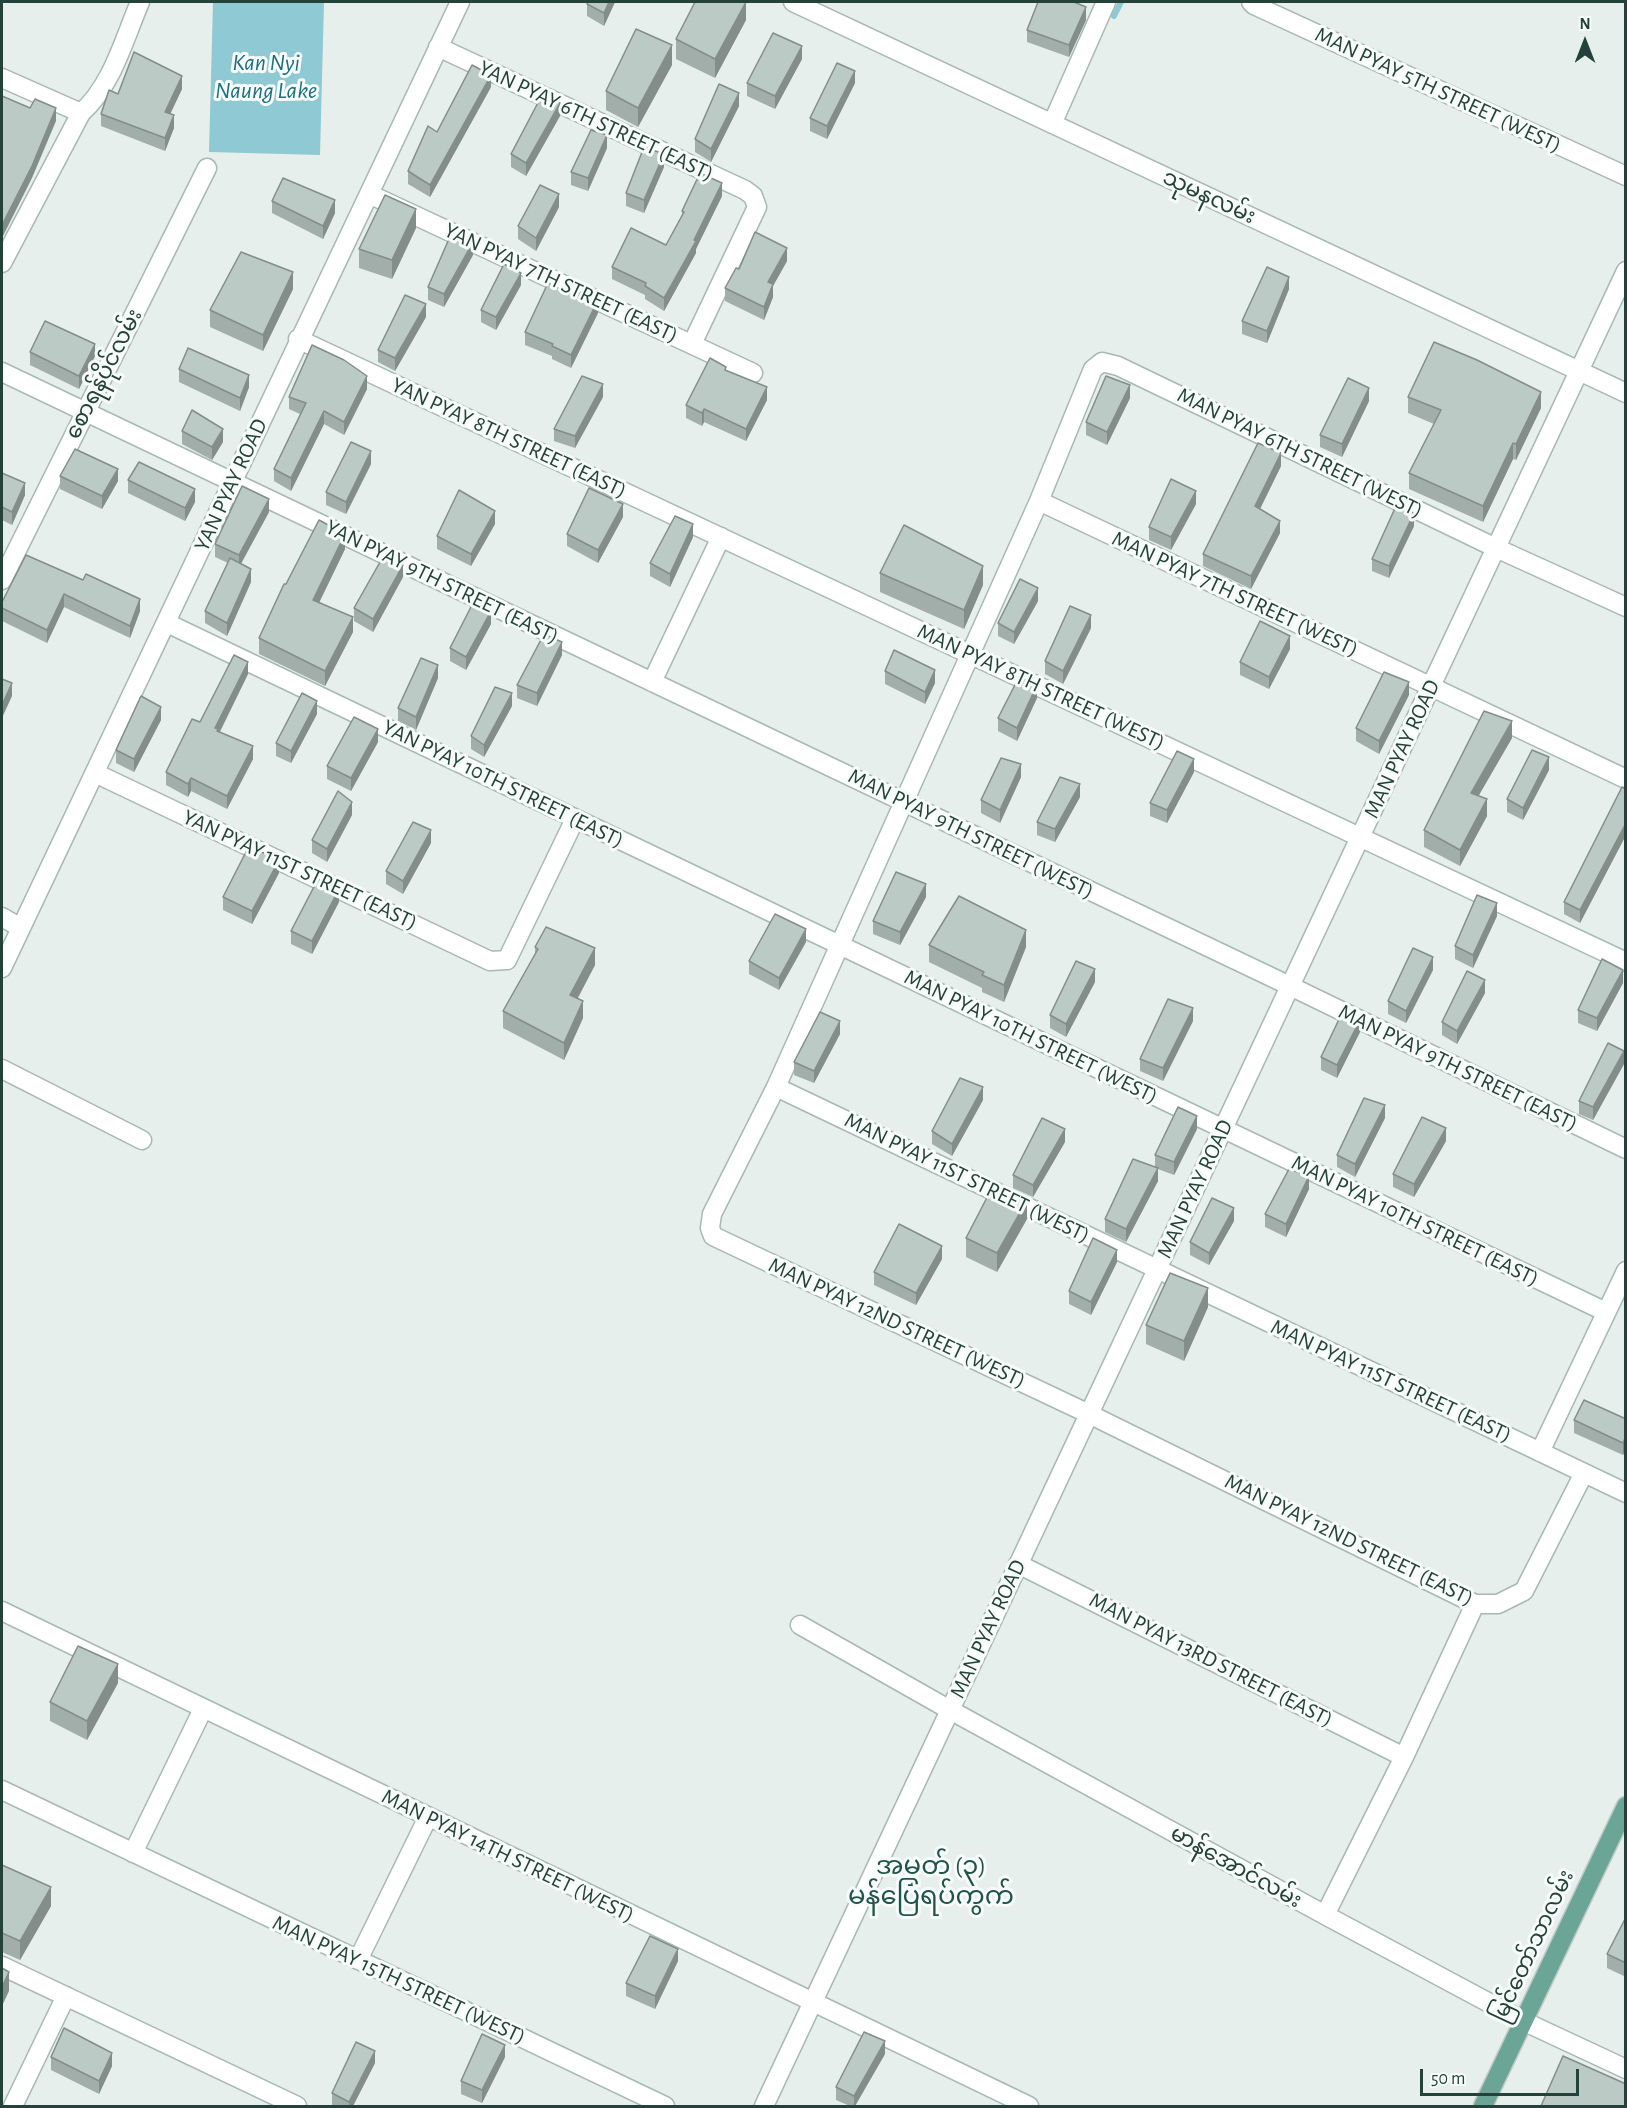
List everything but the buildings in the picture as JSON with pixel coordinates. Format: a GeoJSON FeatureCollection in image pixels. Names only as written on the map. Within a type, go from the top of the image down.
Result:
{"type":"FeatureCollection","features":[{"type":"Feature","properties":{"kind":"main road","name":"မြင်တော်သာလမ်း"},"geometry":{"type":"LineString","coordinates":[[1483,2106],[1626,1806]]}},
{"type":"Feature","properties":{"kind":"street"},"geometry":{"type":"LineString","coordinates":[[2,263],[81,113],[103,89],[140,2]]}},
{"type":"Feature","properties":{"kind":"street","name":"YAN PYAY ROAD"},"geometry":{"type":"LineString","coordinates":[[2,968],[167,623],[298,339],[460,2]]}},
{"type":"Feature","properties":{"kind":"street","name":"သုမနလမ်း"},"geometry":{"type":"LineString","coordinates":[[793,2],[1626,393]]}},
{"type":"Feature","properties":{"kind":"street"},"geometry":{"type":"LineString","coordinates":[[1052,123],[1106,2]]}},
{"type":"Feature","properties":{"kind":"street","name":"MAN PYAY 5TH STREET (WEST)"},"geometry":{"type":"LineString","coordinates":[[1251,2],[1626,176]]}},
{"type":"Feature","properties":{"kind":"street","name":"YAN PYAY 6TH STREET (EAST)"},"geometry":{"type":"LineString","coordinates":[[438,47],[753,195],[757,207],[692,344]]}},
{"type":"Feature","properties":{"kind":"street"},"geometry":{"type":"LineString","coordinates":[[2,78],[81,113]]}},
{"type":"Feature","properties":{"kind":"street","name":"စောရန်ပိုင်လမ်း"},"geometry":{"type":"LineString","coordinates":[[2,580],[207,168]]}},
{"type":"Feature","properties":{"kind":"street","name":"YAN PYAY 7TH STREET (EAST)"},"geometry":{"type":"LineString","coordinates":[[369,194],[753,373]]}},
{"type":"Feature","properties":{"kind":"street","name":"MAN PYAY ROAD"},"geometry":{"type":"LineString","coordinates":[[764,2106],[1626,272]]}},
{"type":"Feature","properties":{"kind":"street","name":"YAN PYAY 8TH STREET (EAST)"},"geometry":{"type":"LineString","coordinates":[[298,339],[721,537]]}},
{"type":"Feature","properties":{"kind":"street","name":"MAN PYAY 6TH STREET (WEST)"},"geometry":{"type":"LineString","coordinates":[[1039,501],[1093,369],[1102,362],[1118,366],[1496,548],[1626,607]]}},
{"type":"Feature","properties":{"kind":"street","name":"YAN PYAY 9TH STREET (EAST)"},"geometry":{"type":"LineString","coordinates":[[2,372],[652,682]]}},
{"type":"Feature","properties":{"kind":"street"},"geometry":{"type":"LineString","coordinates":[[776,1087],[1039,501]]}},
{"type":"Feature","properties":{"kind":"street","name":"MAN PYAY 7TH STREET (WEST)"},"geometry":{"type":"LineString","coordinates":[[1039,501],[1626,779]]}},
{"type":"Feature","properties":{"kind":"street"},"geometry":{"type":"LineString","coordinates":[[652,682],[721,537]]}},
{"type":"Feature","properties":{"kind":"street","name":"MAN PYAY 8TH STREET (WEST)"},"geometry":{"type":"LineString","coordinates":[[721,537],[1626,962]]}},
{"type":"Feature","properties":{"kind":"street","name":"YAN PYAY 10TH STREET (EAST)"},"geometry":{"type":"LineString","coordinates":[[167,623],[839,945]]}},
{"type":"Feature","properties":{"kind":"street","name":"MAN PYAY 9TH STREET (WEST)"},"geometry":{"type":"LineString","coordinates":[[652,682],[1290,987]]}},
{"type":"Feature","properties":{"kind":"street","name":"YAN PYAY 11ST STREET (EAST)"},"geometry":{"type":"LineString","coordinates":[[95,773],[490,961],[507,960],[575,819]]}},
{"type":"Feature","properties":{"kind":"street"},"geometry":{"type":"LineString","coordinates":[[2,917],[21,928]]}},
{"type":"Feature","properties":{"kind":"street","name":"MAN PYAY 10TH STREET (WEST)"},"geometry":{"type":"LineString","coordinates":[[839,945],[1223,1129]]}},
{"type":"Feature","properties":{"kind":"street","name":"MAN PYAY 9TH STREET (EAST)"},"geometry":{"type":"LineString","coordinates":[[1290,987],[1626,1149]]}},
{"type":"Feature","properties":{"kind":"street"},"geometry":{"type":"LineString","coordinates":[[2,1070],[142,1140]]}},
{"type":"Feature","properties":{"kind":"street","name":"MAN PYAY 12ND STREET (WEST)"},"geometry":{"type":"LineString","coordinates":[[776,1087],[712,1214],[710,1228],[713,1236],[1089,1414]]}},
{"type":"Feature","properties":{"kind":"street","name":"MAN PYAY 11ST STREET (WEST)"},"geometry":{"type":"LineString","coordinates":[[776,1087],[1157,1270]]}},
{"type":"Feature","properties":{"kind":"street","name":"MAN PYAY 10TH STREET (EAST)"},"geometry":{"type":"LineString","coordinates":[[1223,1129],[1606,1312]]}},
{"type":"Feature","properties":{"kind":"street","name":"MAN PYAY 11ST STREET (EAST)"},"geometry":{"type":"LineString","coordinates":[[1157,1270],[1626,1493]]}},
{"type":"Feature","properties":{"kind":"street"},"geometry":{"type":"LineString","coordinates":[[1540,1452],[1626,1271]]}},
{"type":"Feature","properties":{"kind":"street","name":"MAN PYAY 12ND STREET (EAST)"},"geometry":{"type":"LineString","coordinates":[[1089,1414],[1475,1604],[1498,1604],[1524,1591],[1584,1473]]}},
{"type":"Feature","properties":{"kind":"street","name":"MAN PYAY 13RD STREET (EAST)"},"geometry":{"type":"LineString","coordinates":[[1018,1564],[1404,1757]]}},
{"type":"Feature","properties":{"kind":"street"},"geometry":{"type":"LineString","coordinates":[[1325,1915],[1404,1757],[1475,1604]]}},
{"type":"Feature","properties":{"kind":"street","name":"MAN PYAY 14TH STREET (WEST)"},"geometry":{"type":"LineString","coordinates":[[2,1611],[1029,2106]]}},
{"type":"Feature","properties":{"kind":"street","name":"မာန်အောင်လမ်း"},"geometry":{"type":"LineString","coordinates":[[800,1625],[950,1710],[1325,1915],[1523,2021],[1626,2069]]}},
{"type":"Feature","properties":{"kind":"street"},"geometry":{"type":"LineString","coordinates":[[133,1853],[203,1709]]}},
{"type":"Feature","properties":{"kind":"street","name":"MAN PYAY 15TH STREET (WEST)"},"geometry":{"type":"LineString","coordinates":[[2,1790],[665,2106]]}},
{"type":"Feature","properties":{"kind":"street"},"geometry":{"type":"LineString","coordinates":[[358,1960],[428,1817]]}},
{"type":"Feature","properties":{"kind":"street"},"geometry":{"type":"LineString","coordinates":[[2,1966],[295,2106]]}},
{"type":"Feature","properties":{"kind":"street"},"geometry":{"type":"LineString","coordinates":[[13,2106],[66,1996]]}},
{"type":"Feature","properties":{"kind":"water","name":"Kan Nyi Naung Lake"},"geometry":{"type":"Polygon","coordinates":[[[213,2],[324,2],[320,155],[209,152],[213,2]]]}},
{"type":"Feature","properties":{"kind":"waterway"},"geometry":{"type":"LineString","coordinates":[[1114,16],[1121,2]]}},
{"type":"Feature","properties":{"kind":"district","name":"အမှတ် (၃) မန်ပြေရပ်ကွက်"},"geometry":{"type":"Point","coordinates":[931,1881]}}]}
